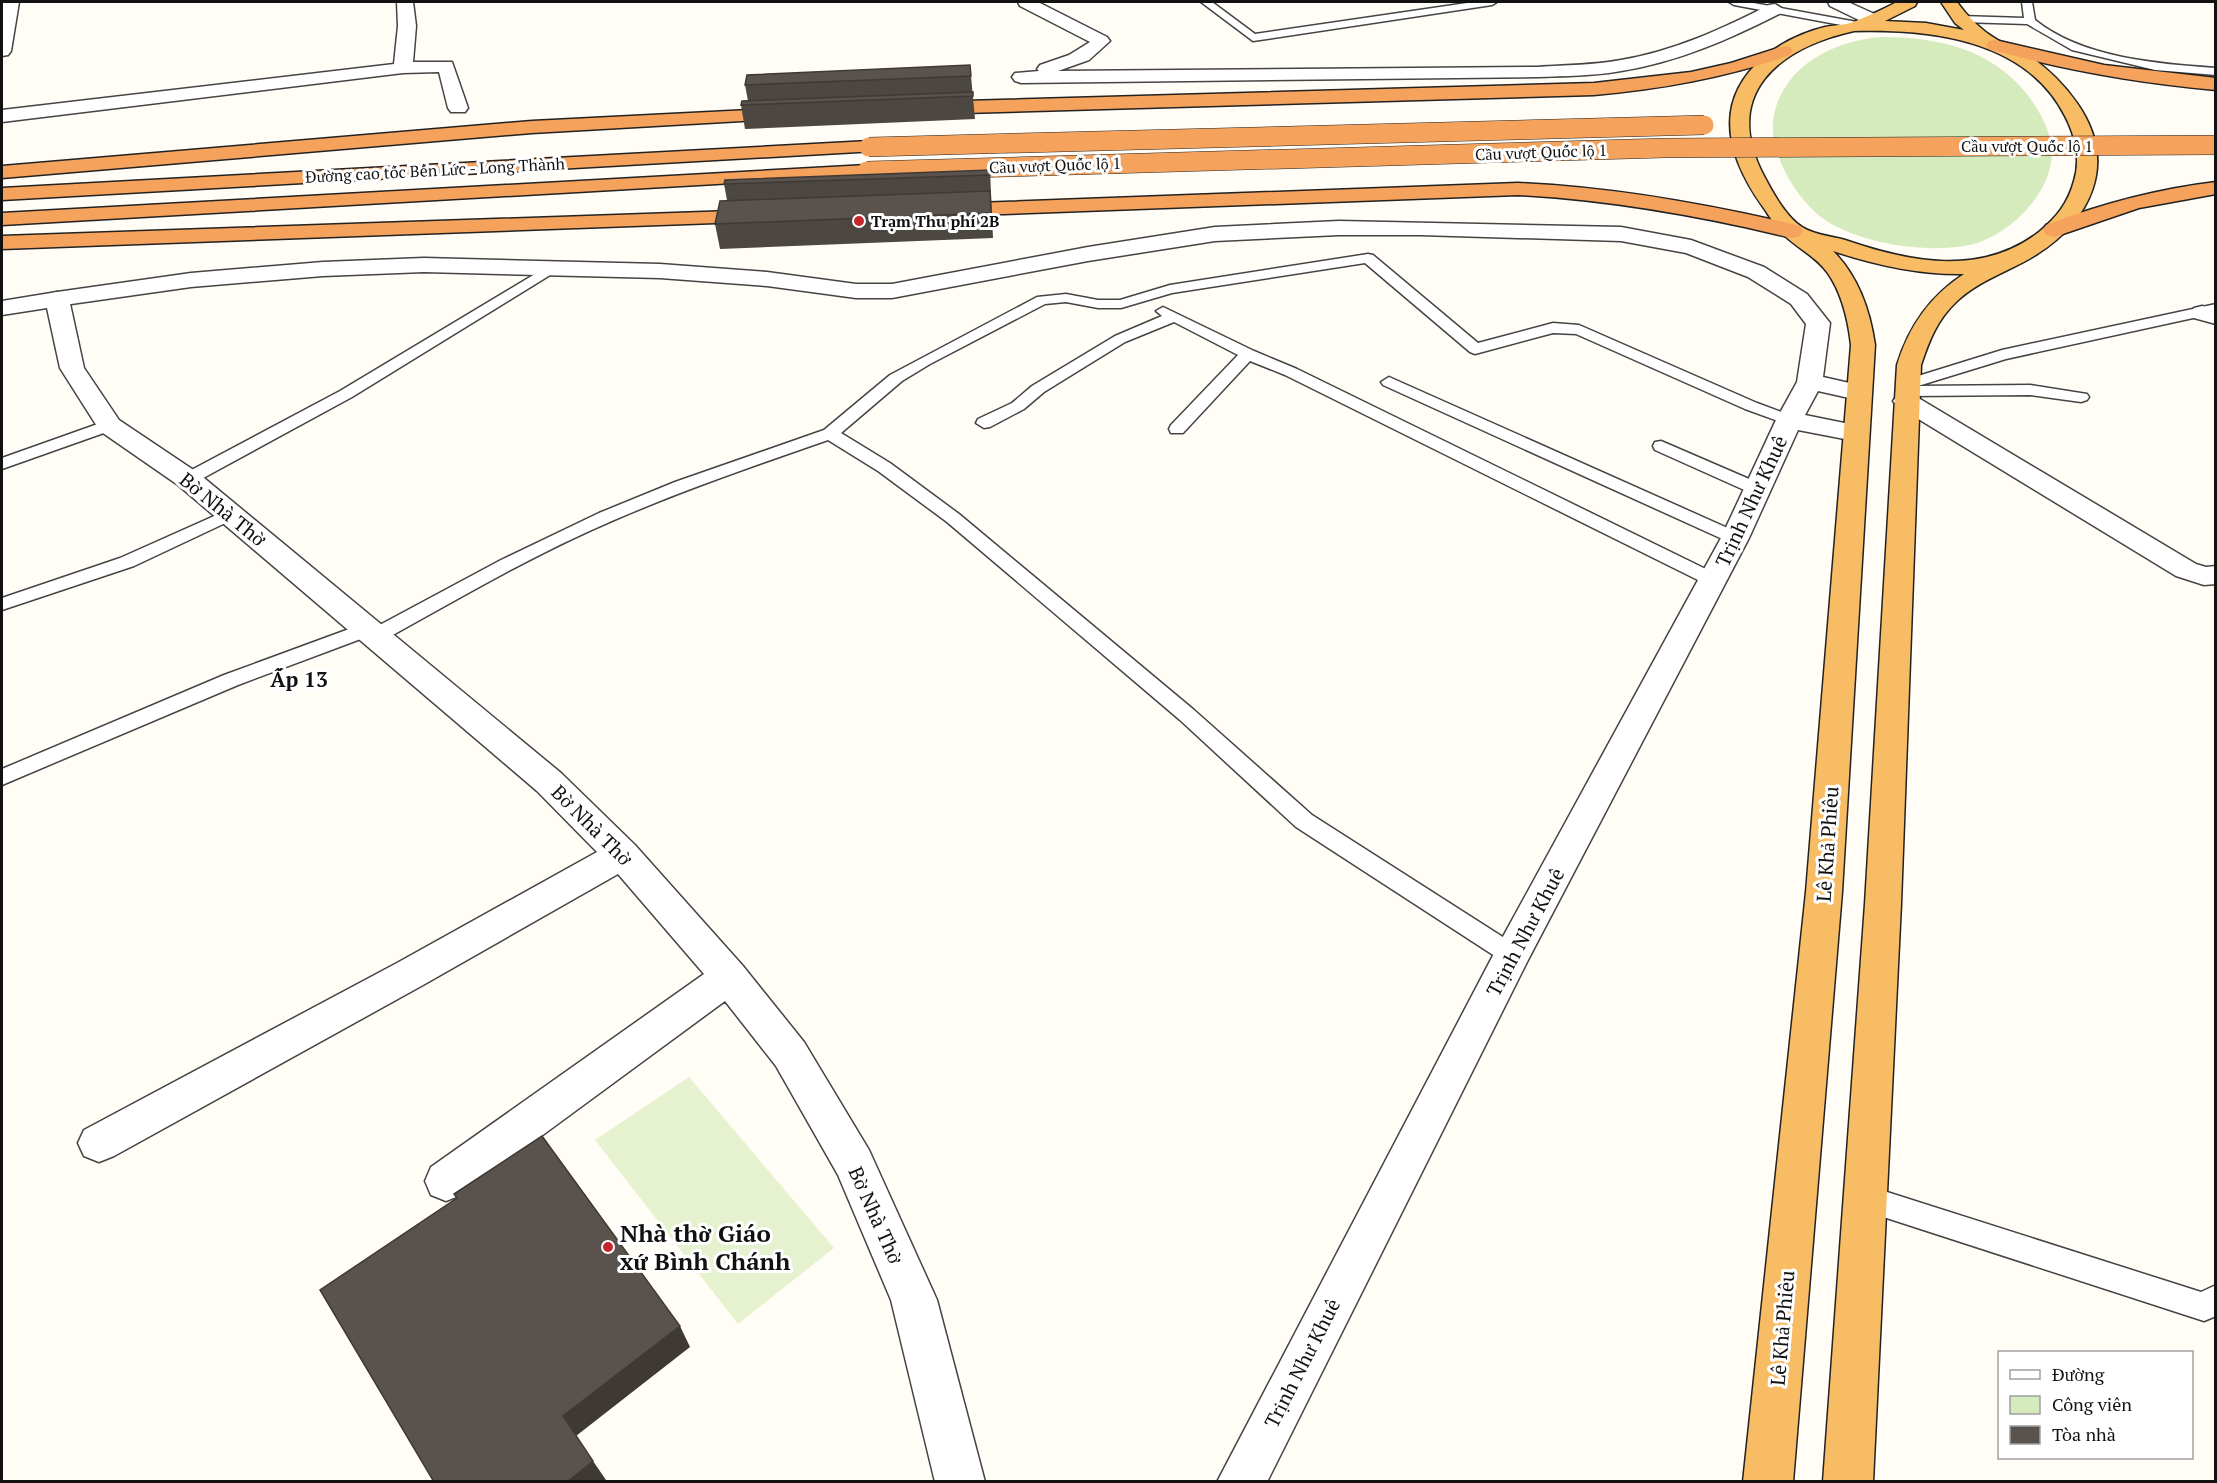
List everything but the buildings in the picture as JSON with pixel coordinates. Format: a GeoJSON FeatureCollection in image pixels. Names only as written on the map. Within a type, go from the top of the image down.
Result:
{"type":"FeatureCollection","features":[{"type":"Feature","properties":{"kind":"highway"},"geometry":{"type":"LineString","coordinates":[[1856,24],[1909,2]]}},
{"type":"Feature","properties":{"kind":"highway"},"geometry":{"type":"LineString","coordinates":[[1848,1482],[1883,904],[1907,392],[1913,348],[1930,315],[1958,288],[2016,256],[2054,230],[2068,216],[2085,187],[2089,172],[2087,140],[2070,107],[2057,91],[2022,60],[1995,45],[1961,19],[1949,2]]}},
{"type":"Feature","properties":{"kind":"highway"},"geometry":{"type":"LineString","coordinates":[[1856,24],[1946,32],[2048,59],[2106,71],[2216,84]]}},
{"type":"Feature","properties":{"kind":"highway","name":"Lê Khả Phiêu"},"geometry":{"type":"LineString","coordinates":[[1768,1482],[1824,892],[1863,345],[1856,308],[1836,270],[1820,250],[1792,231],[1754,179],[1745,162],[1737,131],[1738,116],[1747,88],[1757,75],[1784,51],[1802,41],[1856,24]]}},
{"type":"Feature","properties":{"kind":"highway"},"geometry":{"type":"LineString","coordinates":[[914,109],[1594,89],[1691,78],[1742,66],[1784,51]]}},
{"type":"Feature","properties":{"kind":"highway"},"geometry":{"type":"LineString","coordinates":[[2,172],[521,128],[805,113]]}},
{"type":"Feature","properties":{"kind":"highway","name":"Cầu vượt Quốc lộ 1"},"geometry":{"type":"LineString","coordinates":[[2061,123],[2097,123]]}},
{"type":"Feature","properties":{"kind":"highway","name":"Cầu vượt Quốc lộ 1"},"geometry":{"type":"LineString","coordinates":[[869,147],[1753,125]]}},
{"type":"Feature","properties":{"kind":"highway","name":"Cầu vượt Quốc lộ 1"},"geometry":{"type":"LineString","coordinates":[[867,171],[1665,148],[2216,145]]}},
{"type":"Feature","properties":{"kind":"highway","name":"Đường cao tốc Bến Lức - Long Thành"},"geometry":{"type":"LineString","coordinates":[[2,194],[869,147]]}},
{"type":"Feature","properties":{"kind":"highway","name":"Đường cao tốc Bến Lức - Long Thành"},"geometry":{"type":"LineString","coordinates":[[2,219],[867,171]]}},
{"type":"Feature","properties":{"kind":"highway"},"geometry":{"type":"LineString","coordinates":[[2054,230],[2106,210],[2135,202],[2216,188]]}},
{"type":"Feature","properties":{"kind":"highway"},"geometry":{"type":"LineString","coordinates":[[924,211],[1518,189],[1585,192],[1651,200],[1792,231],[1874,257],[1920,265],[1981,265],[2016,256]]}},
{"type":"Feature","properties":{"kind":"highway"},"geometry":{"type":"LineString","coordinates":[[2,243],[781,216]]}},
{"type":"Feature","properties":{"kind":"street"},"geometry":{"type":"LineString","coordinates":[[2,51],[11,2]]}},
{"type":"Feature","properties":{"kind":"street"},"geometry":{"type":"LineString","coordinates":[[403,68],[407,26],[405,2]]}},
{"type":"Feature","properties":{"kind":"street"},"geometry":{"type":"LineString","coordinates":[[1026,2],[1101,41],[1096,48],[1079,59],[1021,77],[1538,72],[1620,66],[1662,57],[1720,38],[1775,9]]}},
{"type":"Feature","properties":{"kind":"street"},"geometry":{"type":"LineString","coordinates":[[1836,2],[1856,24]]}},
{"type":"Feature","properties":{"kind":"street"},"geometry":{"type":"LineString","coordinates":[[2,116],[403,68],[446,66],[458,108]]}},
{"type":"Feature","properties":{"kind":"street","name":"Trịnh Như Khuê"},"geometry":{"type":"LineString","coordinates":[[2,308],[191,280],[322,269],[424,265],[696,274],[767,279],[856,291],[892,291],[1088,254],[1215,234],[1385,228],[1621,234],[1691,248],[1756,272],[1799,299],[1818,323],[1810,382],[1789,420],[1735,538],[1512,955],[1241,1482]]}},
{"type":"Feature","properties":{"kind":"street","name":"Bờ Nhà Thờ"},"geometry":{"type":"LineString","coordinates":[[57,299],[72,368],[109,425],[188,479],[549,782],[622,855],[729,976],[790,1054],[854,1164],[914,1300],[960,1482]]}},
{"type":"Feature","properties":{"kind":"street"},"geometry":{"type":"LineString","coordinates":[[1810,382],[1858,392]]}},
{"type":"Feature","properties":{"kind":"street"},"geometry":{"type":"LineString","coordinates":[[1907,392],[2186,570],[2204,576],[2216,575]]}},
{"type":"Feature","properties":{"kind":"street"},"geometry":{"type":"LineString","coordinates":[[1789,420],[1855,433]]}},
{"type":"Feature","properties":{"kind":"street"},"geometry":{"type":"LineString","coordinates":[[99,1143],[410,974],[622,855]]}},
{"type":"Feature","properties":{"kind":"street"},"geometry":{"type":"LineString","coordinates":[[446,1181],[729,976]]}},
{"type":"Feature","properties":{"kind":"lane"},"geometry":{"type":"LineString","coordinates":[[1206,2],[1253,39],[1492,2]]}},
{"type":"Feature","properties":{"kind":"lane"},"geometry":{"type":"LineString","coordinates":[[1734,2],[1856,24]]}},
{"type":"Feature","properties":{"kind":"lane"},"geometry":{"type":"LineString","coordinates":[[2027,2],[2030,21]]}},
{"type":"Feature","properties":{"kind":"lane"},"geometry":{"type":"LineString","coordinates":[[1961,19],[2030,21],[2043,32],[2059,40],[2100,55],[2169,70],[2216,72]]}},
{"type":"Feature","properties":{"kind":"lane"},"geometry":{"type":"LineString","coordinates":[[2,777],[231,680],[371,632],[605,517],[681,486],[830,434],[862,406],[914,367],[955,343],[1041,300],[1066,298],[1111,305],[1170,289],[1368,258],[1475,349],[1553,328],[1580,330],[1751,406],[1789,420]]}},
{"type":"Feature","properties":{"kind":"lane"},"geometry":{"type":"LineString","coordinates":[[188,479],[346,394],[550,268]]}},
{"type":"Feature","properties":{"kind":"lane"},"geometry":{"type":"LineString","coordinates":[[1138,299],[1713,580]]}},
{"type":"Feature","properties":{"kind":"lane"},"geometry":{"type":"LineString","coordinates":[[1907,392],[2002,356],[2211,313]]}},
{"type":"Feature","properties":{"kind":"lane"},"geometry":{"type":"LineString","coordinates":[[984,423],[1018,406],[1038,389],[1120,339],[1174,317]]}},
{"type":"Feature","properties":{"kind":"lane"},"geometry":{"type":"LineString","coordinates":[[1177,429],[1248,354]]}},
{"type":"Feature","properties":{"kind":"lane"},"geometry":{"type":"LineString","coordinates":[[1389,382],[1735,538]]}},
{"type":"Feature","properties":{"kind":"lane"},"geometry":{"type":"LineString","coordinates":[[1907,392],[2009,389],[2054,392],[2081,397]]}},
{"type":"Feature","properties":{"kind":"lane"},"geometry":{"type":"LineString","coordinates":[[2,464],[109,425]]}},
{"type":"Feature","properties":{"kind":"lane"},"geometry":{"type":"LineString","coordinates":[[830,434],[884,467],[953,518],[1187,715],[1304,821],[1512,955]]}},
{"type":"Feature","properties":{"kind":"lane"},"geometry":{"type":"LineString","coordinates":[[1661,446],[1757,489]]}},
{"type":"Feature","properties":{"kind":"lane"},"geometry":{"type":"LineString","coordinates":[[2,604],[127,562],[230,514]]}},
{"type":"Feature","properties":{"kind":"lane"},"geometry":{"type":"LineString","coordinates":[[1865,1198],[2204,1307],[2216,1299]]}},
{"type":"Feature","properties":{"kind":"green space"},"geometry":{"type":"Polygon","coordinates":[[[1884,37],[1952,45],[1992,63],[2010,76],[2025,92],[2043,119],[2052,154],[2046,180],[2033,203],[2024,213],[1992,237],[1962,246],[1941,248],[1918,248],[1871,240],[1830,223],[1815,212],[1798,193],[1789,178],[1781,163],[1773,137],[1775,111],[1786,86],[1805,65],[1829,50],[1856,41],[1884,37]]]}},
{"type":"Feature","properties":{"kind":"green space"},"geometry":{"type":"Polygon","coordinates":[[[689,1077],[834,1248],[738,1324],[595,1140],[689,1077]]]}},
{"type":"Feature","properties":{"kind":"place","name":"Trạm Thu phí 2B"},"geometry":{"type":"Point","coordinates":[859,221]}},
{"type":"Feature","properties":{"kind":"place","name":"Nhà thờ Giáo xứ Bình Chánh"},"geometry":{"type":"Point","coordinates":[608,1247]}},
{"type":"Feature","properties":{"kind":"district","name":"Ấp 13"},"geometry":{"type":"Point","coordinates":[299,679]}}]}
